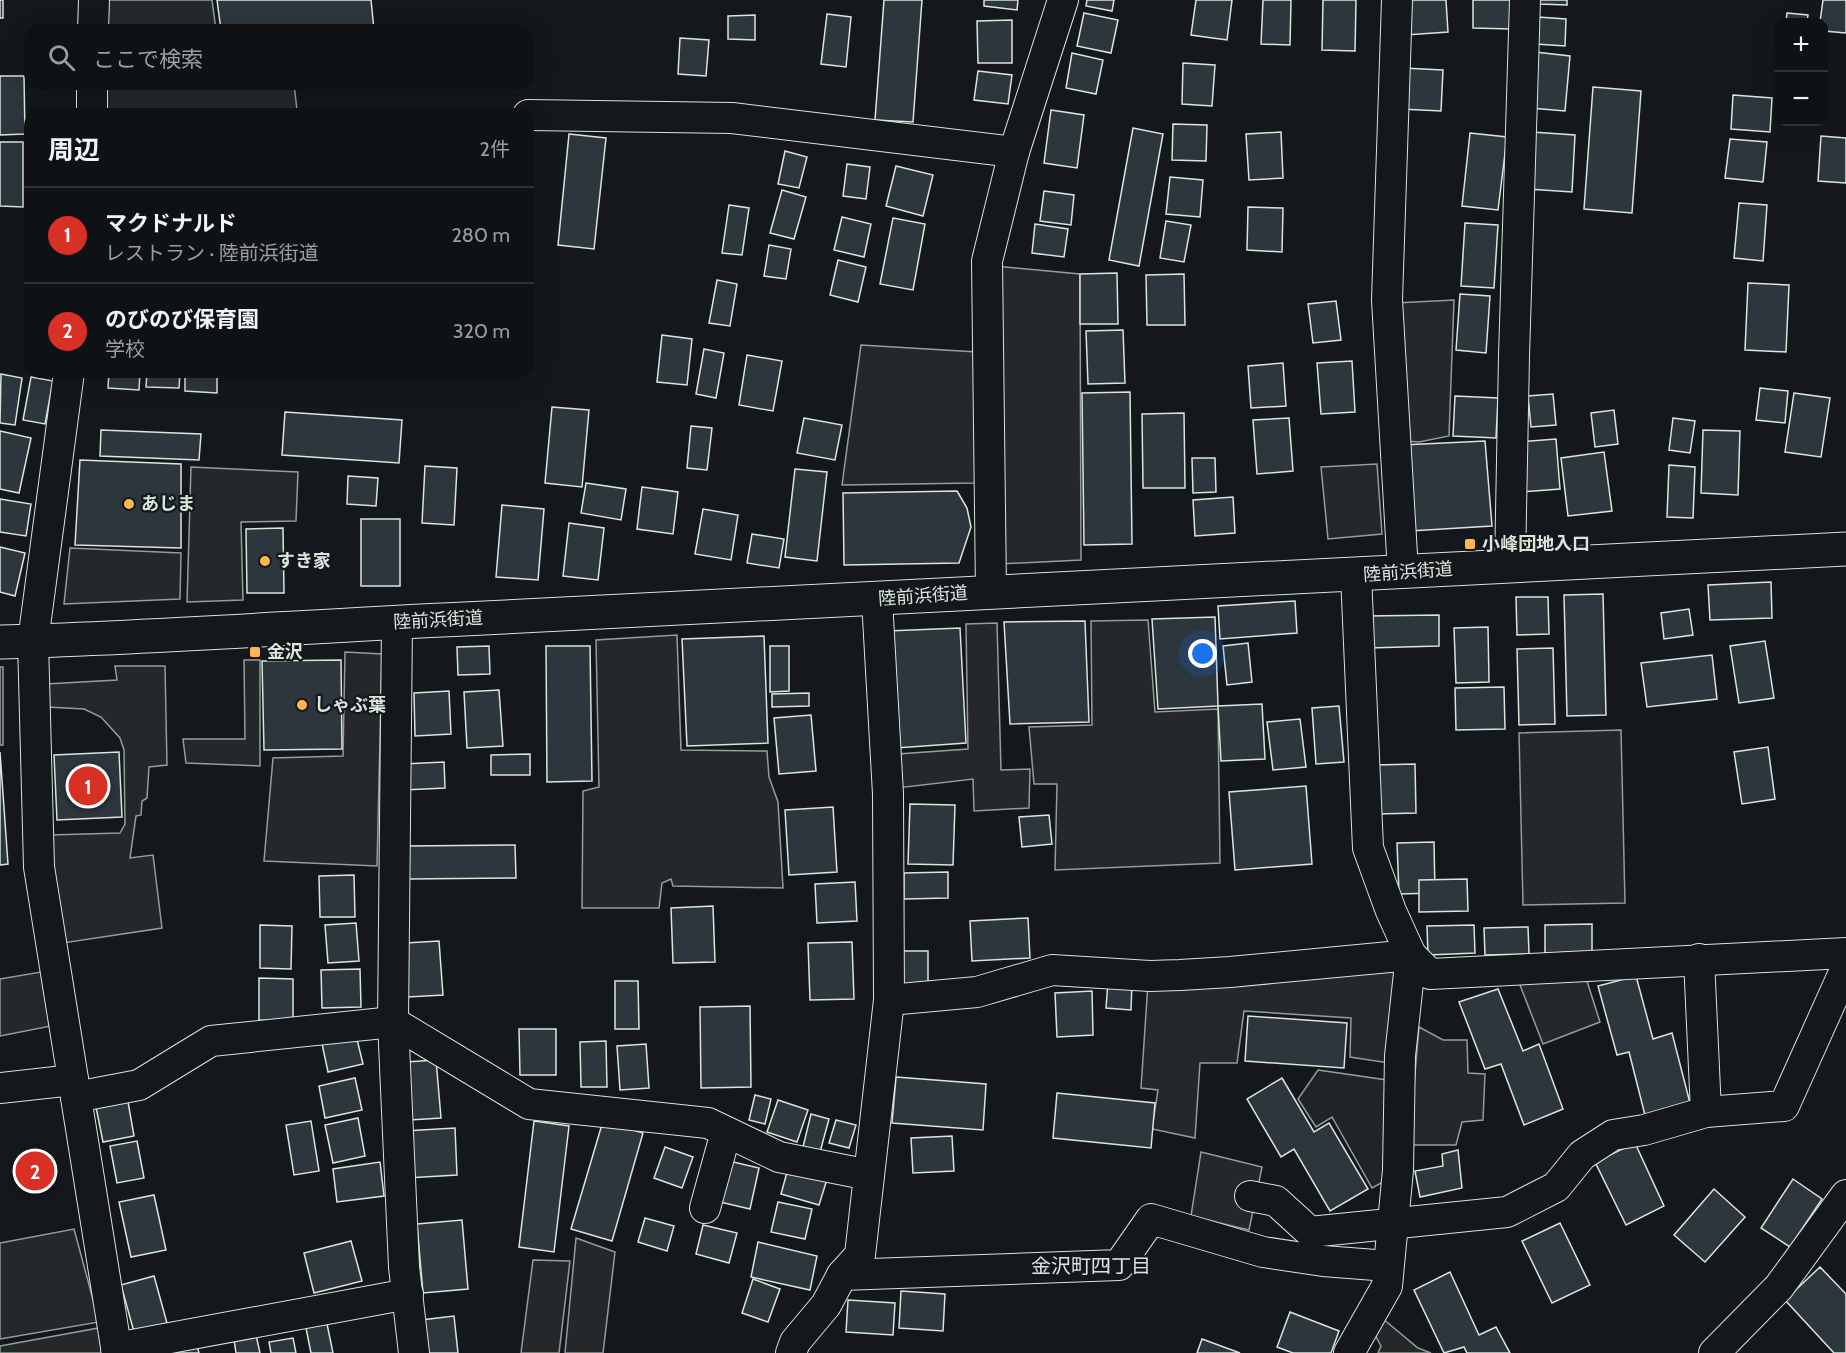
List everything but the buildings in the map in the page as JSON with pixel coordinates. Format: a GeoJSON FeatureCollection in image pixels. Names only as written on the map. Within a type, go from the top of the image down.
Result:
{"type":"FeatureCollection","features":[{"type":"Feature","properties":{"kind":"highway","name":"陸前浜街道"},"geometry":{"type":"LineString","coordinates":[[0,642],[877,600],[991,592],[1846,549]]}},
{"type":"Feature","properties":{"kind":"street"},"geometry":{"type":"LineString","coordinates":[[991,592],[987,261],[1014,152],[1063,0]]}},
{"type":"Feature","properties":{"kind":"street"},"geometry":{"type":"LineString","coordinates":[[1397,0],[1387,300],[1402,572]]}},
{"type":"Feature","properties":{"kind":"street"},"geometry":{"type":"LineString","coordinates":[[1510,565],[1525,0]]}},
{"type":"Feature","properties":{"kind":"street"},"geometry":{"type":"LineString","coordinates":[[92,90],[92,108]]}},
{"type":"Feature","properties":{"kind":"street"},"geometry":{"type":"LineString","coordinates":[[534,115],[732,118],[1014,152]]}},
{"type":"Feature","properties":{"kind":"street"},"geometry":{"type":"LineString","coordinates":[[68,378],[33,641],[39,867],[117,1351],[408,1294]]}},
{"type":"Feature","properties":{"kind":"street"},"geometry":{"type":"LineString","coordinates":[[1356,575],[1368,848],[1391,911],[1411,955],[1430,974],[1846,953]]}},
{"type":"Feature","properties":{"kind":"street"},"geometry":{"type":"LineString","coordinates":[[791,1353],[795,1342],[826,1305],[842,1275],[860,1255],[888,1000],[888,794],[877,600]]}},
{"type":"Feature","properties":{"kind":"street"},"geometry":{"type":"LineString","coordinates":[[397,622],[393,1022],[404,1267],[414,1353]]}},
{"type":"Feature","properties":{"kind":"street"},"geometry":{"type":"LineString","coordinates":[[888,1000],[977,992],[1052,970],[1150,976],[1230,972],[1411,955]]}},
{"type":"Feature","properties":{"kind":"street"},"geometry":{"type":"LineString","coordinates":[[1349,1353],[1387,1286],[1398,1170],[1400,1056],[1411,955]]}},
{"type":"Feature","properties":{"kind":"street"},"geometry":{"type":"LineString","coordinates":[[1699,959],[1706,1112]]}},
{"type":"Feature","properties":{"kind":"street"},"geometry":{"type":"LineString","coordinates":[[1250,1196],[1276,1202],[1310,1232],[1507,1212],[1556,1187],[1582,1155],[1613,1135],[1644,1130],[1706,1112],[1784,1106],[1846,968]]}},
{"type":"Feature","properties":{"kind":"street"},"geometry":{"type":"LineString","coordinates":[[0,1088],[139,1085],[211,1041],[393,1022],[529,1104],[708,1123],[779,1157],[869,1175]]}},
{"type":"Feature","properties":{"kind":"street"},"geometry":{"type":"LineString","coordinates":[[703,1208],[726,1132]]}},
{"type":"Feature","properties":{"kind":"street"},"geometry":{"type":"LineString","coordinates":[[1714,1353],[1779,1287],[1846,1195]]}},
{"type":"Feature","properties":{"kind":"street"},"geometry":{"type":"LineString","coordinates":[[842,1275],[1119,1265],[1151,1219],[1263,1252],[1323,1262],[1388,1266]]}},
{"type":"Feature","properties":{"kind":"shaded area"},"geometry":{"type":"Polygon","coordinates":[[[108,0],[212,0],[215,24],[107,24],[108,0]]]}},
{"type":"Feature","properties":{"kind":"shaded area"},"geometry":{"type":"Polygon","coordinates":[[[106,90],[295,90],[297,108],[105,108],[106,90]]]}},
{"type":"Feature","properties":{"kind":"shaded area"},"geometry":{"type":"Polygon","coordinates":[[[995,266],[1080,274],[1081,560],[1000,564],[995,266]]]}},
{"type":"Feature","properties":{"kind":"shaded area"},"geometry":{"type":"Polygon","coordinates":[[[1454,300],[1449,436],[1419,442],[1404,441],[1395,303],[1454,300]]]}},
{"type":"Feature","properties":{"kind":"shaded area"},"geometry":{"type":"Polygon","coordinates":[[[861,345],[977,352],[975,483],[842,485],[861,345]]]}},
{"type":"Feature","properties":{"kind":"shaded area"},"geometry":{"type":"Polygon","coordinates":[[[1377,464],[1382,534],[1328,539],[1321,467],[1377,464]]]}},
{"type":"Feature","properties":{"kind":"shaded area"},"geometry":{"type":"Polygon","coordinates":[[[191,467],[298,472],[296,521],[241,522],[243,600],[187,602],[191,467]]]}},
{"type":"Feature","properties":{"kind":"shaded area"},"geometry":{"type":"Polygon","coordinates":[[[70,548],[181,553],[180,599],[64,604],[70,548]]]}},
{"type":"Feature","properties":{"kind":"shaded area"},"geometry":{"type":"Polygon","coordinates":[[[1148,620],[1155,712],[1218,709],[1220,863],[1055,870],[1057,784],[1034,784],[1029,727],[1092,725],[1091,621],[1148,620]]]}},
{"type":"Feature","properties":{"kind":"shaded area"},"geometry":{"type":"Polygon","coordinates":[[[997,623],[1001,770],[1030,769],[1029,808],[974,811],[973,779],[897,788],[898,754],[968,749],[966,624],[997,623]]]}},
{"type":"Feature","properties":{"kind":"shaded area"},"geometry":{"type":"Polygon","coordinates":[[[677,635],[681,750],[767,751],[769,777],[778,802],[783,888],[673,886],[671,879],[662,883],[659,908],[582,908],[583,791],[599,787],[596,640],[677,635]]]}},
{"type":"Feature","properties":{"kind":"shaded area"},"geometry":{"type":"Polygon","coordinates":[[[345,652],[382,654],[377,866],[264,861],[273,758],[343,756],[345,652]]]}},
{"type":"Feature","properties":{"kind":"shaded area"},"geometry":{"type":"Polygon","coordinates":[[[244,660],[260,660],[260,766],[186,763],[183,739],[245,739],[244,660]]]}},
{"type":"Feature","properties":{"kind":"shaded area"},"geometry":{"type":"Polygon","coordinates":[[[115,666],[165,666],[167,765],[149,767],[147,798],[142,801],[141,815],[136,816],[130,858],[153,855],[162,928],[63,943],[49,835],[120,833],[125,824],[124,750],[120,738],[101,717],[84,709],[47,707],[46,684],[117,680],[115,666]]]}},
{"type":"Feature","properties":{"kind":"shaded area"},"geometry":{"type":"Polygon","coordinates":[[[0,667],[3,667],[3,745],[0,745],[0,667]]]}},
{"type":"Feature","properties":{"kind":"shaded area"},"geometry":{"type":"Polygon","coordinates":[[[1621,730],[1625,903],[1523,905],[1519,733],[1621,730]]]}},
{"type":"Feature","properties":{"kind":"shaded area"},"geometry":{"type":"Polygon","coordinates":[[[1403,968],[1389,1063],[1350,1057],[1351,1018],[1244,1011],[1237,1063],[1200,1063],[1195,1138],[1152,1129],[1158,1090],[1141,1088],[1148,983],[1403,968]]]}},
{"type":"Feature","properties":{"kind":"shaded area"},"geometry":{"type":"Polygon","coordinates":[[[41,972],[51,1026],[0,1036],[0,979],[41,972]]]}},
{"type":"Feature","properties":{"kind":"shaded area"},"geometry":{"type":"Polygon","coordinates":[[[1586,978],[1600,1022],[1543,1044],[1518,980],[1586,978]]]}},
{"type":"Feature","properties":{"kind":"shaded area"},"geometry":{"type":"Polygon","coordinates":[[[1419,1027],[1443,1040],[1467,1040],[1468,1073],[1485,1074],[1483,1120],[1462,1122],[1456,1145],[1409,1145],[1419,1027]]]}},
{"type":"Feature","properties":{"kind":"shaded area"},"geometry":{"type":"Polygon","coordinates":[[[1318,1070],[1387,1080],[1383,1182],[1372,1188],[1332,1117],[1316,1127],[1298,1099],[1318,1070]]]}},
{"type":"Feature","properties":{"kind":"shaded area"},"geometry":{"type":"Polygon","coordinates":[[[1201,1152],[1262,1167],[1249,1230],[1191,1216],[1201,1152]]]}},
{"type":"Feature","properties":{"kind":"shaded area"},"geometry":{"type":"Polygon","coordinates":[[[74,1229],[99,1322],[0,1339],[0,1243],[74,1229]]]}},
{"type":"Feature","properties":{"kind":"shaded area"},"geometry":{"type":"Polygon","coordinates":[[[576,1238],[615,1252],[603,1353],[565,1353],[576,1238]]]}},
{"type":"Feature","properties":{"kind":"shaded area"},"geometry":{"type":"Polygon","coordinates":[[[533,1260],[570,1261],[559,1353],[521,1353],[533,1260]]]}},
{"type":"Feature","properties":{"kind":"shaded area"},"geometry":{"type":"Polygon","coordinates":[[[1382,1318],[1418,1348],[1431,1353],[1378,1353],[1381,1346],[1374,1333],[1382,1318]]]}},
{"type":"Feature","properties":{"kind":"shaded area"},"geometry":{"type":"Polygon","coordinates":[[[104,1327],[108,1353],[0,1353],[0,1346],[104,1327]]]}},
{"type":"Feature","properties":{"kind":"place","name":"あじま"},"geometry":{"type":"Point","coordinates":[129,504]}},
{"type":"Feature","properties":{"kind":"place","name":"小峰団地入口"},"geometry":{"type":"Point","coordinates":[1470,544]}},
{"type":"Feature","properties":{"kind":"place","name":"すき家"},"geometry":{"type":"Point","coordinates":[265,561]}},
{"type":"Feature","properties":{"kind":"place","name":"金沢"},"geometry":{"type":"Point","coordinates":[255,652]}},
{"type":"Feature","properties":{"kind":"place","name":"しゃぶ葉"},"geometry":{"type":"Point","coordinates":[302,705]}},
{"type":"Feature","properties":{"kind":"place","name":"マクドナルド"},"geometry":{"type":"Point","coordinates":[88,786]}},
{"type":"Feature","properties":{"kind":"place","name":"のびのび保育園"},"geometry":{"type":"Point","coordinates":[35,1171]}},
{"type":"Feature","properties":{"kind":"district","name":"金沢町四丁目"},"geometry":{"type":"Point","coordinates":[1091,1266]}}]}
